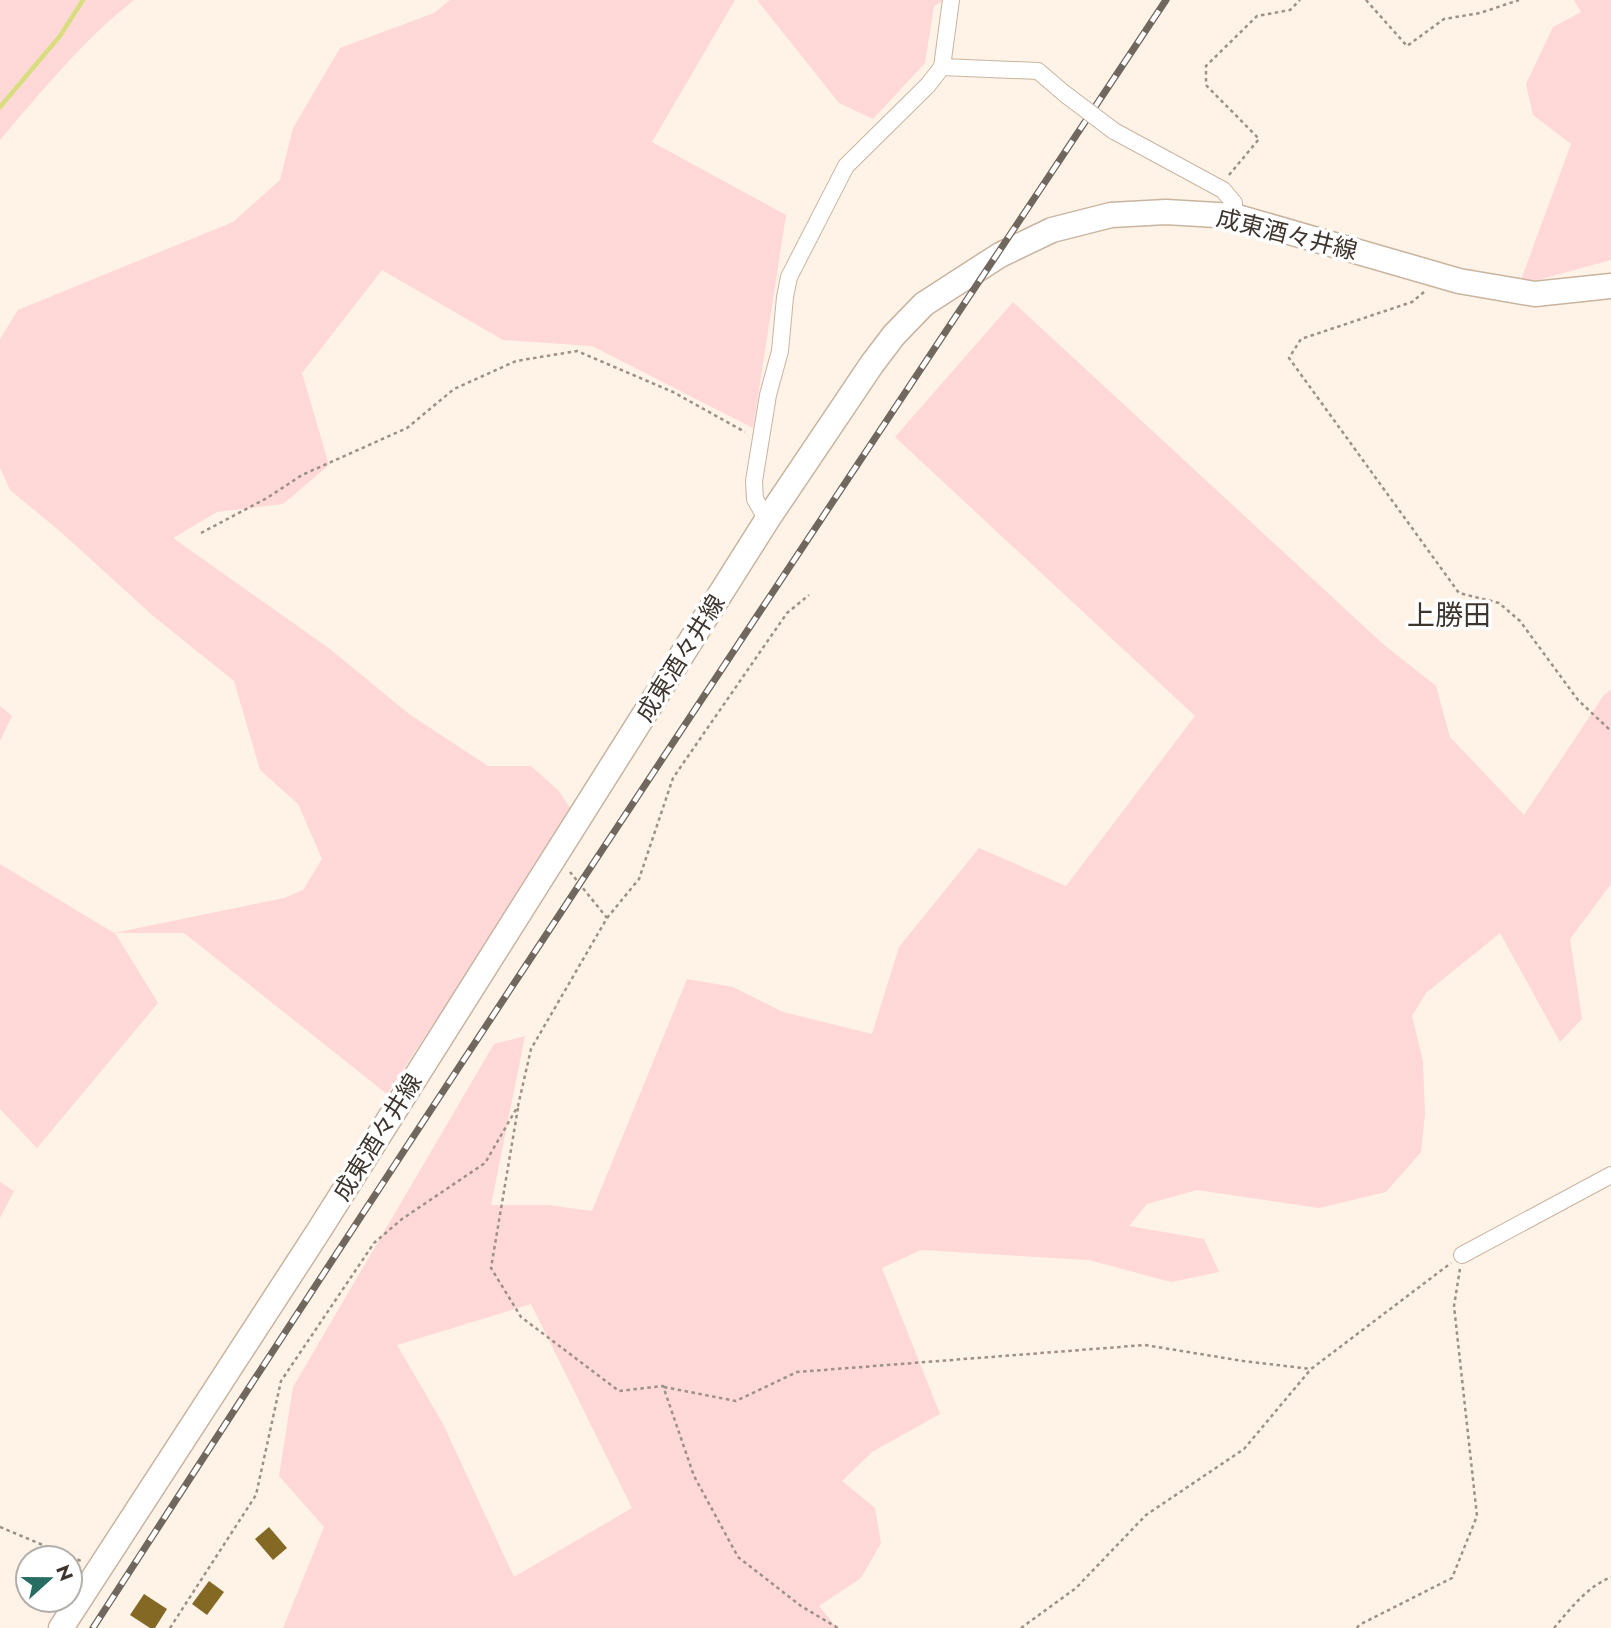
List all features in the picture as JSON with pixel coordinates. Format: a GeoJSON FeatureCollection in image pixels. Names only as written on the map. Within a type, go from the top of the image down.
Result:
{"type":"FeatureCollection","features":[{"type":"Feature","properties":{"kind":"main road","name":"成東酒々井線"},"geometry":{"type":"LineString","coordinates":[[61,1628],[318,1232],[767,520],[846,399],[894,335],[924,304],[1000,255],[1052,230],[1111,215],[1166,212],[1234,216],[1443,276],[1535,294],[1611,286]]}},
{"type":"Feature","properties":{"kind":"street"},"geometry":{"type":"LineString","coordinates":[[767,520],[755,499],[754,481],[768,395],[780,351],[789,277],[846,166],[928,85],[942,67],[951,0]]}},
{"type":"Feature","properties":{"kind":"street"},"geometry":{"type":"LineString","coordinates":[[942,67],[1038,71],[1114,131],[1217,188],[1234,203],[1234,216]]}},
{"type":"Feature","properties":{"kind":"street"},"geometry":{"type":"LineString","coordinates":[[1462,1255],[1611,1175]]}},
{"type":"Feature","properties":{"kind":"path"},"geometry":{"type":"LineString","coordinates":[[1217,188],[1258,139],[1206,85],[1206,66],[1257,16],[1290,10],[1300,0]]}},
{"type":"Feature","properties":{"kind":"path"},"geometry":{"type":"LineString","coordinates":[[1366,0],[1407,46],[1444,19],[1480,13],[1519,0]]}},
{"type":"Feature","properties":{"kind":"path"},"geometry":{"type":"LineString","coordinates":[[1443,276],[1412,302],[1301,339],[1289,359],[1459,593],[1499,603],[1520,621],[1578,700],[1611,731]]}},
{"type":"Feature","properties":{"kind":"path"},"geometry":{"type":"LineString","coordinates":[[201,533],[267,498],[302,475],[407,428],[454,388],[516,361],[577,351],[673,392],[761,440]]}},
{"type":"Feature","properties":{"kind":"path"},"geometry":{"type":"LineString","coordinates":[[809,595],[787,613],[673,778],[639,879],[607,918],[531,1049],[491,1268],[522,1317],[619,1391],[663,1387],[736,1401],[797,1372],[1145,1345],[1311,1369]]}},
{"type":"Feature","properties":{"kind":"path"},"geometry":{"type":"LineString","coordinates":[[556,855],[607,918]]}},
{"type":"Feature","properties":{"kind":"path"},"geometry":{"type":"LineString","coordinates":[[170,1628],[256,1494],[281,1381],[374,1243],[402,1219],[485,1163],[519,1106]]}},
{"type":"Feature","properties":{"kind":"path"},"geometry":{"type":"LineString","coordinates":[[1021,1628],[1076,1588],[1146,1515],[1244,1449],[1311,1369],[1462,1255]]}},
{"type":"Feature","properties":{"kind":"path"},"geometry":{"type":"LineString","coordinates":[[1357,1628],[1452,1578],[1477,1517],[1454,1307],[1462,1255]]}},
{"type":"Feature","properties":{"kind":"path"},"geometry":{"type":"LineString","coordinates":[[663,1387],[694,1476],[738,1557],[801,1606],[838,1628]]}},
{"type":"Feature","properties":{"kind":"path"},"geometry":{"type":"LineString","coordinates":[[0,1527],[100,1569]]}},
{"type":"Feature","properties":{"kind":"path"},"geometry":{"type":"LineString","coordinates":[[1554,1628],[1584,1595],[1598,1583],[1611,1577]]}},
{"type":"Feature","properties":{"kind":"shaded area"},"geometry":{"type":"Polygon","coordinates":[[[0,0],[134,0],[80,49],[0,140],[0,0]]]}},
{"type":"Feature","properties":{"kind":"shaded area"},"geometry":{"type":"Polygon","coordinates":[[[450,0],[735,0],[652,142],[786,215],[753,428],[592,346],[503,340],[382,270],[302,373],[329,465],[283,504],[217,512],[173,538],[330,649],[409,714],[488,766],[531,766],[559,791],[570,808],[565,845],[494,932],[387,1094],[184,933],[115,933],[158,1003],[37,1148],[0,1109],[0,864],[114,933],[284,898],[303,890],[322,859],[298,804],[260,770],[234,681],[152,615],[10,490],[0,468],[0,339],[18,310],[233,222],[280,180],[293,128],[340,48],[434,13],[450,0]]]}},
{"type":"Feature","properties":{"kind":"shaded area"},"geometry":{"type":"Polygon","coordinates":[[[757,0],[945,0],[934,6],[925,63],[873,119],[839,103],[757,0]]]}},
{"type":"Feature","properties":{"kind":"shaded area"},"geometry":{"type":"Polygon","coordinates":[[[1574,0],[1611,0],[1611,260],[1519,285],[1571,144],[1533,115],[1526,84],[1553,27],[1581,12],[1574,0]]]}},
{"type":"Feature","properties":{"kind":"shaded area"},"geometry":{"type":"Polygon","coordinates":[[[1013,302],[1383,644],[1436,686],[1450,737],[1524,815],[1604,695],[1611,690],[1611,884],[1570,939],[1582,1019],[1560,1042],[1500,933],[1426,993],[1412,1016],[1423,1062],[1425,1114],[1421,1152],[1386,1192],[1319,1208],[1197,1190],[1147,1204],[1129,1226],[1204,1239],[1219,1272],[1171,1282],[1089,1260],[921,1250],[882,1268],[940,1414],[872,1452],[842,1481],[875,1508],[881,1543],[861,1578],[819,1606],[837,1628],[283,1628],[324,1527],[279,1476],[293,1387],[494,1044],[525,1036],[491,1205],[548,1205],[592,1211],[687,979],[733,987],[783,1012],[872,1034],[899,947],[979,848],[1066,886],[1195,716],[895,437],[1013,302]],[[531,1304],[397,1345],[443,1424],[514,1577],[632,1508],[531,1304]]]}},
{"type":"Feature","properties":{"kind":"shaded area"},"geometry":{"type":"Polygon","coordinates":[[[0,706],[12,716],[0,741],[0,706]]]}},
{"type":"Feature","properties":{"kind":"shaded area"},"geometry":{"type":"Polygon","coordinates":[[[0,1182],[14,1191],[0,1218],[0,1182]]]}},
{"type":"Feature","properties":{"kind":"building"},"geometry":{"type":"Polygon","coordinates":[[[269,1527],[287,1548],[273,1560],[255,1539],[269,1527]]]}},
{"type":"Feature","properties":{"kind":"building"},"geometry":{"type":"Polygon","coordinates":[[[209,1581],[224,1592],[207,1615],[192,1604],[209,1581]]]}},
{"type":"Feature","properties":{"kind":"building"},"geometry":{"type":"Polygon","coordinates":[[[144,1594],[167,1609],[155,1628],[150,1628],[130,1615],[144,1594]]]}},
{"type":"Feature","properties":{"kind":"waterway"},"geometry":{"type":"LineString","coordinates":[[0,107],[60,36],[83,0]]}},
{"type":"Feature","properties":{"kind":"railway"},"geometry":{"type":"LineString","coordinates":[[93,1628],[761,609],[1166,0]]}},
{"type":"Feature","properties":{"kind":"district","name":"上勝田"},"geometry":{"type":"Point","coordinates":[1449,615]}}]}
